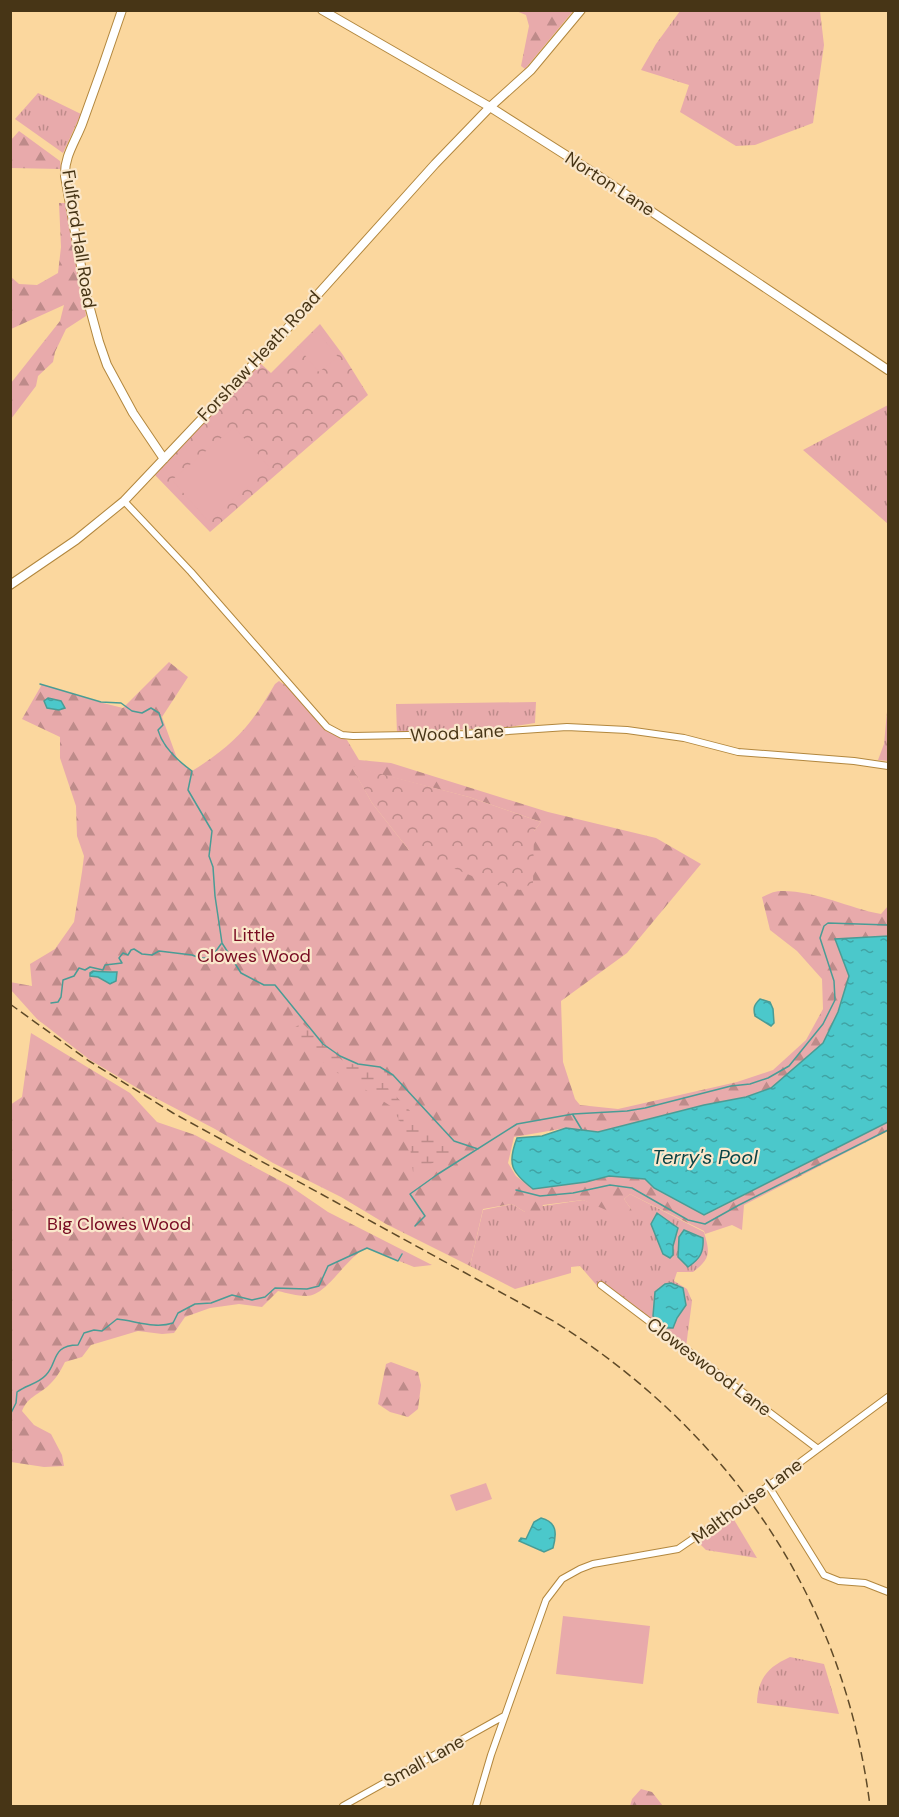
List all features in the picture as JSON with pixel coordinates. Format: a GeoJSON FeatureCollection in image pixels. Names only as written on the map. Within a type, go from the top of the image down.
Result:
{"type":"FeatureCollection","features":[{"type":"Feature","properties":{"kind":"street","name":"Fulford Hall Road"},"geometry":{"type":"LineString","coordinates":[[122,10],[88,108],[67,157],[65,176],[86,294],[107,365],[164,459]]}},
{"type":"Feature","properties":{"kind":"street","name":"Norton Lane"},"geometry":{"type":"LineString","coordinates":[[322,10],[490,107],[646,207],[888,370]]}},
{"type":"Feature","properties":{"kind":"street","name":"Forshaw Heath Road"},"geometry":{"type":"LineString","coordinates":[[10,585],[76,540],[124,501],[284,332],[435,164],[490,107],[531,70],[581,10]]}},
{"type":"Feature","properties":{"kind":"street","name":"Wood Lane"},"geometry":{"type":"LineString","coordinates":[[124,501],[191,572],[327,727],[342,735],[464,734],[567,727],[627,730],[684,738],[738,752],[854,761],[888,766]]}},
{"type":"Feature","properties":{"kind":"street","name":"Cloweswood Lane"},"geometry":{"type":"LineString","coordinates":[[601,1285],[818,1449]]}},
{"type":"Feature","properties":{"kind":"street","name":"Malthouse Lane"},"geometry":{"type":"LineString","coordinates":[[476,1806],[504,1716],[546,1600],[561,1579],[593,1564],[678,1550],[888,1397]]}},
{"type":"Feature","properties":{"kind":"street"},"geometry":{"type":"LineString","coordinates":[[768,1485],[824,1575],[839,1581],[865,1583],[888,1592]]}},
{"type":"Feature","properties":{"kind":"street","name":"Small Lane"},"geometry":{"type":"LineString","coordinates":[[343,1806],[504,1716]]}},
{"type":"Feature","properties":{"kind":"green space"},"geometry":{"type":"Polygon","coordinates":[[[516,11],[573,11],[525,69],[521,66],[529,26],[526,15],[516,11]]]}},
{"type":"Feature","properties":{"kind":"green space"},"geometry":{"type":"Polygon","coordinates":[[[680,11],[820,11],[824,45],[813,123],[755,145],[736,146],[680,112],[689,85],[641,70],[656,44],[680,11]]]}},
{"type":"Feature","properties":{"kind":"green space"},"geometry":{"type":"Polygon","coordinates":[[[38,93],[81,114],[63,153],[15,119],[38,93]]]}},
{"type":"Feature","properties":{"kind":"green space"},"geometry":{"type":"Polygon","coordinates":[[[19,131],[60,161],[61,169],[11,168],[11,140],[19,131]]]}},
{"type":"Feature","properties":{"kind":"green space"},"geometry":{"type":"Polygon","coordinates":[[[59,203],[66,203],[80,271],[86,316],[66,329],[55,352],[53,362],[38,376],[36,386],[11,419],[11,383],[60,321],[64,305],[11,329],[10,276],[19,284],[37,285],[58,273],[61,247],[59,203]]]}},
{"type":"Feature","properties":{"kind":"green space"},"geometry":{"type":"Polygon","coordinates":[[[320,324],[368,395],[210,532],[155,475],[259,362],[271,373],[320,324]]]}},
{"type":"Feature","properties":{"kind":"green space"},"geometry":{"type":"Polygon","coordinates":[[[318,332],[338,357],[319,372],[299,348],[318,332]]]}},
{"type":"Feature","properties":{"kind":"green space"},"geometry":{"type":"Polygon","coordinates":[[[888,405],[888,524],[803,450],[888,405]]]}},
{"type":"Feature","properties":{"kind":"green space"},"geometry":{"type":"Polygon","coordinates":[[[234,427],[270,468],[208,521],[172,480],[234,427]]]}},
{"type":"Feature","properties":{"kind":"green space","name":"Little Clowes Wood"},"geometry":{"type":"Polygon","coordinates":[[[169,662],[188,677],[162,717],[178,761],[192,771],[220,752],[240,734],[279,681],[289,688],[325,730],[347,740],[359,760],[391,763],[548,812],[656,838],[701,864],[627,953],[561,1001],[563,1062],[575,1099],[580,1105],[618,1109],[737,1082],[773,1070],[806,1040],[823,1009],[822,979],[797,951],[770,930],[762,897],[778,891],[793,891],[881,914],[888,906],[888,936],[835,940],[849,976],[838,1012],[823,1043],[771,1088],[746,1097],[704,1105],[598,1132],[566,1128],[514,1137],[508,1163],[516,1176],[533,1189],[586,1182],[609,1176],[645,1179],[654,1188],[705,1215],[888,1122],[888,1131],[744,1205],[742,1230],[732,1225],[705,1234],[704,1231],[630,1194],[624,1199],[634,1218],[629,1220],[583,1200],[543,1205],[540,1213],[525,1212],[512,1204],[483,1209],[470,1266],[386,1224],[341,1197],[273,1163],[215,1129],[144,1092],[90,1060],[37,1019],[11,990],[10,982],[32,986],[30,964],[55,949],[74,922],[84,856],[77,836],[76,806],[60,758],[60,737],[22,719],[41,686],[40,684],[123,708],[169,662]],[[352,767],[372,803],[409,850],[534,831],[541,822],[469,797],[352,767]]]}},
{"type":"Feature","properties":{"kind":"green space"},"geometry":{"type":"Polygon","coordinates":[[[888,701],[888,761],[878,760],[884,744],[888,701]]]}},
{"type":"Feature","properties":{"kind":"green space"},"geometry":{"type":"Polygon","coordinates":[[[536,702],[535,723],[509,727],[397,733],[396,704],[536,702]]]}},
{"type":"Feature","properties":{"kind":"green space"},"geometry":{"type":"Polygon","coordinates":[[[351,766],[469,797],[541,822],[534,831],[533,883],[520,890],[489,883],[409,850],[372,803],[351,766]]]}},
{"type":"Feature","properties":{"kind":"green space"},"geometry":{"type":"Polygon","coordinates":[[[302,1023],[344,1062],[387,1073],[388,1088],[437,1139],[457,1152],[413,1172],[409,1138],[392,1107],[334,1071],[287,1032],[302,1023]]]}},
{"type":"Feature","properties":{"kind":"green space","name":"Big Clowes Wood"},"geometry":{"type":"Polygon","coordinates":[[[31,1033],[130,1093],[157,1122],[195,1135],[290,1186],[328,1212],[432,1265],[414,1267],[367,1248],[351,1259],[322,1290],[314,1294],[303,1296],[278,1291],[262,1307],[239,1304],[210,1308],[185,1317],[174,1333],[138,1331],[91,1345],[82,1357],[65,1362],[52,1382],[30,1400],[22,1411],[34,1425],[51,1434],[62,1455],[64,1466],[44,1467],[11,1462],[10,1105],[22,1097],[31,1033]]]}},
{"type":"Feature","properties":{"kind":"green space"},"geometry":{"type":"Polygon","coordinates":[[[630,1194],[704,1232],[708,1250],[706,1259],[693,1272],[677,1272],[674,1281],[687,1289],[692,1301],[686,1347],[603,1284],[599,1288],[580,1266],[571,1267],[571,1273],[515,1289],[470,1266],[483,1210],[512,1204],[525,1212],[543,1206],[583,1200],[603,1207],[631,1209],[624,1199],[630,1194]]]}},
{"type":"Feature","properties":{"kind":"green space"},"geometry":{"type":"Polygon","coordinates":[[[391,1362],[418,1372],[421,1385],[418,1409],[408,1417],[390,1412],[378,1404],[386,1364],[391,1362]]]}},
{"type":"Feature","properties":{"kind":"green space"},"geometry":{"type":"Polygon","coordinates":[[[486,1483],[492,1499],[456,1511],[450,1495],[486,1483]]]}},
{"type":"Feature","properties":{"kind":"green space"},"geometry":{"type":"Polygon","coordinates":[[[733,1518],[757,1558],[706,1550],[699,1543],[733,1518]]]}},
{"type":"Feature","properties":{"kind":"green space"},"geometry":{"type":"Polygon","coordinates":[[[563,1616],[650,1626],[643,1684],[556,1674],[563,1616]]]}},
{"type":"Feature","properties":{"kind":"green space"},"geometry":{"type":"Polygon","coordinates":[[[790,1657],[824,1664],[839,1714],[757,1703],[759,1687],[766,1674],[790,1657]]]}},
{"type":"Feature","properties":{"kind":"green space"},"geometry":{"type":"Polygon","coordinates":[[[641,1789],[652,1792],[663,1806],[630,1806],[632,1799],[641,1789]]]}},
{"type":"Feature","properties":{"kind":"water"},"geometry":{"type":"Polygon","coordinates":[[[48,698],[61,701],[65,708],[59,710],[47,708],[44,701],[48,698]]]}},
{"type":"Feature","properties":{"kind":"water","name":"Terry's Pool"},"geometry":{"type":"Polygon","coordinates":[[[888,936],[888,1122],[704,1215],[654,1188],[645,1179],[609,1176],[586,1182],[533,1189],[516,1172],[512,1155],[517,1138],[542,1136],[566,1128],[598,1132],[704,1105],[746,1097],[771,1088],[823,1043],[838,1012],[849,976],[835,939],[888,936]]]}},
{"type":"Feature","properties":{"kind":"water"},"geometry":{"type":"Polygon","coordinates":[[[93,971],[117,972],[116,981],[110,984],[98,977],[90,976],[93,971]]]}},
{"type":"Feature","properties":{"kind":"water"},"geometry":{"type":"Polygon","coordinates":[[[760,999],[770,1002],[773,1009],[774,1023],[771,1026],[755,1016],[754,1007],[760,999]]]}},
{"type":"Feature","properties":{"kind":"water"},"geometry":{"type":"Polygon","coordinates":[[[657,1213],[678,1228],[673,1255],[670,1258],[663,1254],[651,1224],[657,1213]]]}},
{"type":"Feature","properties":{"kind":"water"},"geometry":{"type":"Polygon","coordinates":[[[684,1230],[703,1238],[700,1255],[688,1267],[678,1257],[679,1237],[684,1230]]]}},
{"type":"Feature","properties":{"kind":"water"},"geometry":{"type":"Polygon","coordinates":[[[671,1283],[683,1288],[686,1305],[673,1328],[665,1328],[653,1316],[655,1292],[665,1284],[671,1283]]]}},
{"type":"Feature","properties":{"kind":"water"},"geometry":{"type":"Polygon","coordinates":[[[541,1518],[553,1525],[555,1533],[553,1548],[544,1552],[519,1541],[521,1538],[526,1539],[534,1522],[541,1518]]]}},
{"type":"Feature","properties":{"kind":"waterway"},"geometry":{"type":"LineString","coordinates":[[40,684],[101,702],[121,703],[132,711],[142,713],[151,708],[159,713],[163,725],[158,730],[160,737],[172,754],[192,771],[188,790],[212,831],[209,856],[213,867],[222,943],[241,973],[264,985],[275,985],[323,1044],[340,1056],[358,1064],[380,1067],[393,1075],[454,1141],[478,1149]]}},
{"type":"Feature","properties":{"kind":"waterway"},"geometry":{"type":"LineString","coordinates":[[415,1226],[425,1216],[410,1194],[517,1124],[573,1114],[645,1108],[731,1086],[750,1084],[768,1078],[789,1066],[823,1024],[835,1000],[834,981],[820,938],[824,926],[828,923],[888,925]]}},
{"type":"Feature","properties":{"kind":"waterway"},"geometry":{"type":"LineString","coordinates":[[51,1003],[58,1002],[61,997],[63,980],[74,976],[79,968],[85,970],[90,967],[103,970],[105,965],[122,963],[119,958],[123,953],[128,955],[134,949],[142,954],[152,955],[159,951],[206,958],[221,944]]}},
{"type":"Feature","properties":{"kind":"waterway"},"geometry":{"type":"LineString","coordinates":[[573,1115],[582,1130]]}},
{"type":"Feature","properties":{"kind":"waterway"},"geometry":{"type":"LineString","coordinates":[[516,1190],[540,1196],[573,1193],[610,1185],[632,1188],[688,1220],[705,1224],[888,1130]]}},
{"type":"Feature","properties":{"kind":"waterway"},"geometry":{"type":"LineString","coordinates":[[10,1415],[16,1403],[17,1392],[46,1375],[59,1351],[78,1345],[84,1333],[94,1330],[102,1331],[117,1319],[166,1325],[173,1323],[178,1313],[195,1304],[211,1303],[232,1295],[252,1300],[265,1297],[275,1288],[307,1289],[319,1286],[328,1266],[367,1248],[398,1261],[402,1254]]}},
{"type":"Feature","properties":{"kind":"railway"},"geometry":{"type":"LineString","coordinates":[[10,1004],[89,1061],[173,1113],[555,1322],[618,1366],[674,1415],[725,1469],[768,1528],[805,1591],[834,1659],[856,1730],[870,1806]]}}]}
